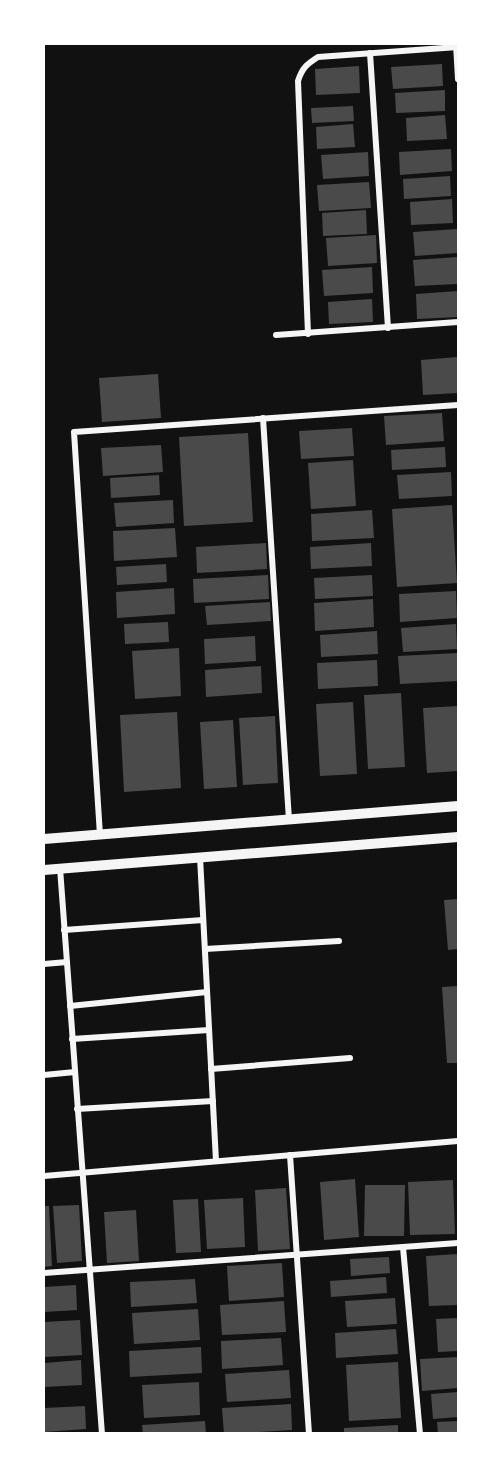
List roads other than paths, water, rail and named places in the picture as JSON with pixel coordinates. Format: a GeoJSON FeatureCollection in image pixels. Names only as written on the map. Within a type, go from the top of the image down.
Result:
{"type":"FeatureCollection","features":[{"type":"Feature","properties":{"kind":"street"},"geometry":{"type":"LineString","coordinates":[[308,334],[298,81],[306,64],[318,57],[457,46],[459,78]]}},
{"type":"Feature","properties":{"kind":"street"},"geometry":{"type":"LineString","coordinates":[[370,53],[388,328]]}},
{"type":"Feature","properties":{"kind":"street"},"geometry":{"type":"LineString","coordinates":[[276,336],[459,322]]}},
{"type":"Feature","properties":{"kind":"street"},"geometry":{"type":"LineString","coordinates":[[100,835],[74,432],[459,405]]}},
{"type":"Feature","properties":{"kind":"street"},"geometry":{"type":"LineString","coordinates":[[263,418],[289,820]]}},
{"type":"Feature","properties":{"kind":"street"},"geometry":{"type":"LineString","coordinates":[[44,839],[459,806]]}},
{"type":"Feature","properties":{"kind":"street"},"geometry":{"type":"LineString","coordinates":[[44,870],[459,837]]}},
{"type":"Feature","properties":{"kind":"street"},"geometry":{"type":"LineString","coordinates":[[200,857],[216,1161]]}},
{"type":"Feature","properties":{"kind":"street"},"geometry":{"type":"LineString","coordinates":[[60,868],[102,1434]]}},
{"type":"Feature","properties":{"kind":"street"},"geometry":{"type":"LineString","coordinates":[[64,930],[203,920]]}},
{"type":"Feature","properties":{"kind":"street"},"geometry":{"type":"LineString","coordinates":[[205,949],[339,941]]}},
{"type":"Feature","properties":{"kind":"street"},"geometry":{"type":"LineString","coordinates":[[44,964],[67,962]]}},
{"type":"Feature","properties":{"kind":"street"},"geometry":{"type":"LineString","coordinates":[[70,1006],[207,992]]}},
{"type":"Feature","properties":{"kind":"street"},"geometry":{"type":"LineString","coordinates":[[72,1039],[209,1030]]}},
{"type":"Feature","properties":{"kind":"street"},"geometry":{"type":"LineString","coordinates":[[211,1069],[350,1058]]}},
{"type":"Feature","properties":{"kind":"street"},"geometry":{"type":"LineString","coordinates":[[44,1075],[75,1072]]}},
{"type":"Feature","properties":{"kind":"street"},"geometry":{"type":"LineString","coordinates":[[77,1109],[213,1101]]}},
{"type":"Feature","properties":{"kind":"street"},"geometry":{"type":"LineString","coordinates":[[44,1176],[459,1141]]}},
{"type":"Feature","properties":{"kind":"street"},"geometry":{"type":"LineString","coordinates":[[290,1155],[309,1434]]}},
{"type":"Feature","properties":{"kind":"street"},"geometry":{"type":"LineString","coordinates":[[44,1273],[459,1243]]}},
{"type":"Feature","properties":{"kind":"street"},"geometry":{"type":"LineString","coordinates":[[403,1247],[420,1434]]}}]}
